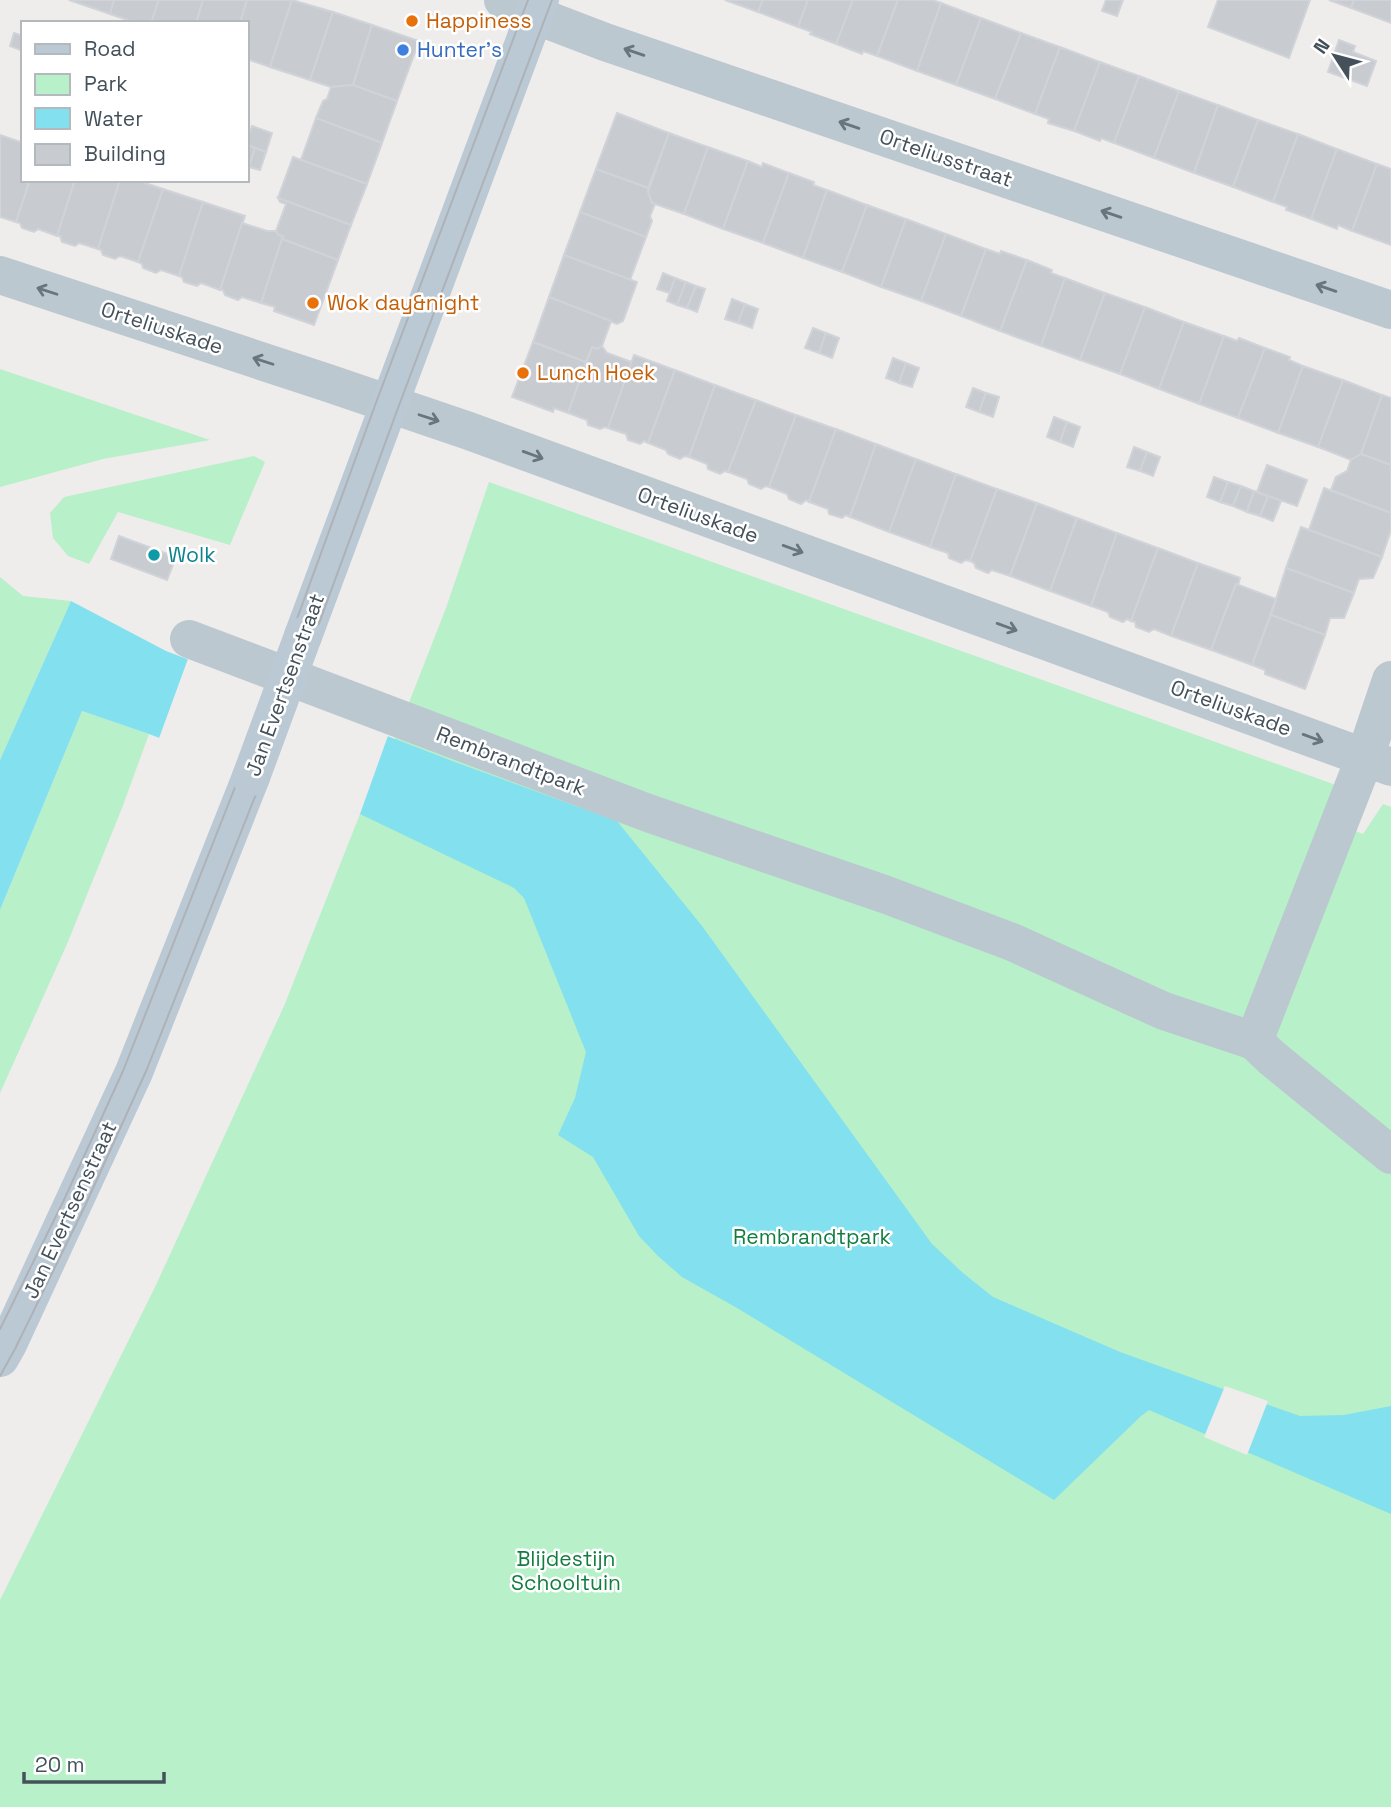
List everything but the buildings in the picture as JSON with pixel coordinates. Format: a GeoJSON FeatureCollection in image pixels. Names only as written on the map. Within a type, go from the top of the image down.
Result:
{"type":"FeatureCollection","features":[{"type":"Feature","properties":{"kind":"street","name":"Orteliusstraat"},"geometry":{"type":"LineString","coordinates":[[526,5],[605,42],[1391,310]]}},
{"type":"Feature","properties":{"kind":"street","name":"Jan Evertsenstraat"},"geometry":{"type":"LineString","coordinates":[[0,1358],[134,1072],[251,777],[389,405],[526,5]]}},
{"type":"Feature","properties":{"kind":"street","name":"Orteliuskade"},"geometry":{"type":"LineString","coordinates":[[0,275],[469,431],[1378,762]]}},
{"type":"Feature","properties":{"kind":"street","name":"Rembrandtpark"},"geometry":{"type":"LineString","coordinates":[[189,639],[648,813],[884,894],[1012,942],[1164,1011],[1254,1041],[1391,1155]]}},
{"type":"Feature","properties":{"kind":"street"},"geometry":{"type":"LineString","coordinates":[[1254,1041],[1378,762],[1391,680]]}},
{"type":"Feature","properties":{"kind":"green space"},"geometry":{"type":"Polygon","coordinates":[[[0,369],[210,440],[103,459],[0,487],[0,369]]]}},
{"type":"Feature","properties":{"kind":"green space"},"geometry":{"type":"Polygon","coordinates":[[[254,456],[265,462],[230,545],[118,512],[89,564],[68,556],[53,538],[50,513],[64,497],[254,456]]]}},
{"type":"Feature","properties":{"kind":"green space","name":"Rembrandtpark"},"geometry":{"type":"Polygon","coordinates":[[[489,482],[1347,789],[1333,822],[1363,834],[1383,804],[1391,807],[1391,1807],[0,1807],[0,1600],[156,1285],[284,1006],[360,814],[365,815],[446,608],[489,482]]]}},
{"type":"Feature","properties":{"kind":"green space"},"geometry":{"type":"Polygon","coordinates":[[[0,577],[23,596],[71,601],[0,760],[0,577]]]}},
{"type":"Feature","properties":{"kind":"green space"},"geometry":{"type":"Polygon","coordinates":[[[82,711],[149,734],[67,944],[0,1093],[0,910],[82,711]]]}},
{"type":"Feature","properties":{"kind":"water"},"geometry":{"type":"Polygon","coordinates":[[[71,601],[166,651],[617,821],[702,926],[932,1244],[963,1273],[993,1297],[1120,1352],[1300,1416],[1344,1415],[1391,1406],[1391,1514],[1149,1410],[1054,1500],[682,1277],[639,1236],[593,1157],[558,1135],[575,1098],[586,1052],[524,898],[514,888],[360,814],[82,711],[0,910],[0,760],[71,601]]]}},
{"type":"Feature","properties":{"kind":"pier"},"geometry":{"type":"Polygon","coordinates":[[[189,656],[389,733],[360,814],[158,741],[189,656]]]}},
{"type":"Feature","properties":{"kind":"pier"},"geometry":{"type":"Polygon","coordinates":[[[1225,1386],[1268,1401],[1247,1455],[1204,1437],[1225,1386]]]}},
{"type":"Feature","properties":{"kind":"tram line"},"geometry":{"type":"LineString","coordinates":[[0,1329],[63,1202],[123,1071],[241,772],[377,400],[528,0]]}},
{"type":"Feature","properties":{"kind":"tram line"},"geometry":{"type":"LineString","coordinates":[[0,1376],[85,1206],[147,1069],[262,779],[552,0]]}},
{"type":"Feature","properties":{"kind":"place","name":"Happiness"},"geometry":{"type":"Point","coordinates":[412,21]}},
{"type":"Feature","properties":{"kind":"place","name":"Hunter's"},"geometry":{"type":"Point","coordinates":[403,50]}},
{"type":"Feature","properties":{"kind":"place","name":"Wok day&night"},"geometry":{"type":"Point","coordinates":[313,303]}},
{"type":"Feature","properties":{"kind":"place","name":"Lunch Hoek"},"geometry":{"type":"Point","coordinates":[523,373]}},
{"type":"Feature","properties":{"kind":"place","name":"Wolk"},"geometry":{"type":"Point","coordinates":[154,555]}},
{"type":"Feature","properties":{"kind":"park label","name":"Blijdestijn Schooltuin"},"geometry":{"type":"Point","coordinates":[566,1571]}}]}
